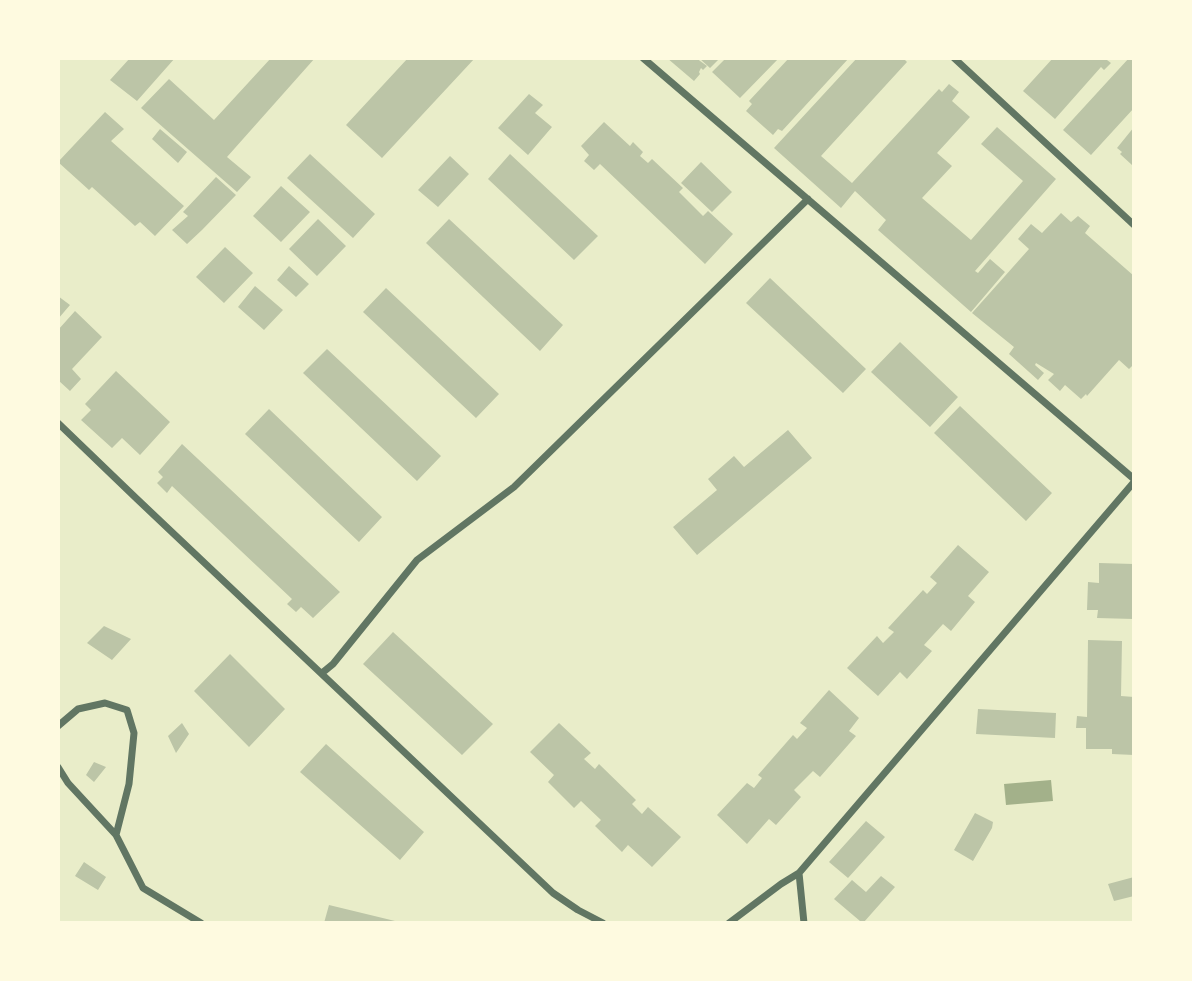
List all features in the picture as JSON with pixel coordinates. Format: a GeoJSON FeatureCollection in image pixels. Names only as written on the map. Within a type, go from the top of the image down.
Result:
{"type":"FeatureCollection","features":[{"type":"Feature","properties":{"kind":"street"},"geometry":{"type":"LineString","coordinates":[[643,58],[1134,481],[799,873],[729,923]]}},
{"type":"Feature","properties":{"kind":"street"},"geometry":{"type":"LineString","coordinates":[[954,58],[1134,225]]}},
{"type":"Feature","properties":{"kind":"street"},"geometry":{"type":"LineString","coordinates":[[322,673],[333,664],[417,560],[514,486],[808,199]]}},
{"type":"Feature","properties":{"kind":"street"},"geometry":{"type":"LineString","coordinates":[[58,422],[553,893],[603,923]]}},
{"type":"Feature","properties":{"kind":"street"},"geometry":{"type":"LineString","coordinates":[[58,726],[78,709],[105,702],[127,710],[134,733],[129,784],[116,835]]}},
{"type":"Feature","properties":{"kind":"street"},"geometry":{"type":"LineString","coordinates":[[58,767],[68,783],[116,835],[143,888],[201,923]]}},
{"type":"Feature","properties":{"kind":"street"},"geometry":{"type":"LineString","coordinates":[[799,873],[804,923]]}},
{"type":"Feature","properties":{"kind":"shaded area"},"geometry":{"type":"Polygon","coordinates":[[[1051,780],[1053,801],[1006,805],[1004,784],[1051,780]]]}},
{"type":"Feature","properties":{"kind":"building"},"geometry":{"type":"Polygon","coordinates":[[[130,58],[175,58],[137,101],[110,80],[130,58]]]}},
{"type":"Feature","properties":{"kind":"building"},"geometry":{"type":"Polygon","coordinates":[[[271,58],[315,58],[227,157],[251,177],[237,192],[141,108],[169,79],[214,120],[271,58]]]}},
{"type":"Feature","properties":{"kind":"building"},"geometry":{"type":"Polygon","coordinates":[[[408,58],[475,58],[382,158],[346,125],[408,58]]]}},
{"type":"Feature","properties":{"kind":"building"},"geometry":{"type":"Polygon","coordinates":[[[667,58],[696,58],[707,66],[703,70],[701,68],[694,81],[667,58]]]}},
{"type":"Feature","properties":{"kind":"building"},"geometry":{"type":"Polygon","coordinates":[[[699,58],[720,58],[710,68],[699,58]]]}},
{"type":"Feature","properties":{"kind":"building"},"geometry":{"type":"Polygon","coordinates":[[[726,58],[779,58],[740,98],[712,72],[726,58]]]}},
{"type":"Feature","properties":{"kind":"building"},"geometry":{"type":"Polygon","coordinates":[[[789,58],[849,58],[782,131],[778,129],[773,135],[746,111],[752,104],[749,101],[789,58]]]}},
{"type":"Feature","properties":{"kind":"building"},"geometry":{"type":"Polygon","coordinates":[[[857,58],[903,58],[907,62],[821,156],[852,183],[939,89],[942,92],[949,84],[959,92],[952,101],[970,117],[937,153],[952,166],[922,198],[971,240],[1023,181],[981,144],[997,127],[1056,179],[975,271],[978,273],[990,259],[1005,272],[971,312],[878,230],[886,220],[855,191],[841,208],[774,148],[857,58]]]}},
{"type":"Feature","properties":{"kind":"building"},"geometry":{"type":"Polygon","coordinates":[[[1053,58],[1109,58],[1107,60],[1111,63],[1104,70],[1101,67],[1055,119],[1023,91],[1053,58]]]}},
{"type":"Feature","properties":{"kind":"building"},"geometry":{"type":"Polygon","coordinates":[[[1129,58],[1134,58],[1134,108],[1091,155],[1063,130],[1129,58]]]}},
{"type":"Feature","properties":{"kind":"building"},"geometry":{"type":"Polygon","coordinates":[[[529,94],[543,105],[535,113],[552,127],[528,155],[498,128],[529,94]]]}},
{"type":"Feature","properties":{"kind":"building"},"geometry":{"type":"Polygon","coordinates":[[[105,112],[124,129],[111,141],[184,206],[155,236],[140,222],[135,226],[92,187],[89,190],[58,162],[105,112]]]}},
{"type":"Feature","properties":{"kind":"building"},"geometry":{"type":"Polygon","coordinates":[[[604,122],[630,146],[633,142],[643,152],[640,156],[648,163],[652,159],[683,188],[679,192],[703,216],[708,211],[733,234],[705,264],[600,164],[594,170],[584,161],[589,155],[581,146],[604,122]]]}},
{"type":"Feature","properties":{"kind":"building"},"geometry":{"type":"Polygon","coordinates":[[[1134,127],[1134,162],[1132,165],[1117,148],[1134,127]]]}},
{"type":"Feature","properties":{"kind":"building"},"geometry":{"type":"Polygon","coordinates":[[[160,129],[187,152],[178,163],[152,139],[160,129]]]}},
{"type":"Feature","properties":{"kind":"building"},"geometry":{"type":"Polygon","coordinates":[[[310,154],[375,214],[353,238],[287,178],[310,154]]]}},
{"type":"Feature","properties":{"kind":"building"},"geometry":{"type":"Polygon","coordinates":[[[510,154],[598,236],[574,260],[488,179],[510,154]]]}},
{"type":"Feature","properties":{"kind":"building"},"geometry":{"type":"Polygon","coordinates":[[[450,156],[469,174],[438,207],[418,190],[450,156]]]}},
{"type":"Feature","properties":{"kind":"building"},"geometry":{"type":"Polygon","coordinates":[[[701,162],[732,192],[712,212],[681,183],[701,162]]]}},
{"type":"Feature","properties":{"kind":"building"},"geometry":{"type":"Polygon","coordinates":[[[216,177],[236,195],[187,244],[172,230],[188,216],[183,212],[216,177]]]}},
{"type":"Feature","properties":{"kind":"building"},"geometry":{"type":"Polygon","coordinates":[[[281,186],[310,212],[281,242],[253,216],[281,186]]]}},
{"type":"Feature","properties":{"kind":"building"},"geometry":{"type":"Polygon","coordinates":[[[1061,213],[1071,222],[1078,216],[1090,226],[1085,233],[1134,276],[1134,364],[1129,369],[1119,360],[1087,396],[1086,394],[1081,399],[1065,385],[1060,391],[1048,380],[1054,374],[1036,363],[1044,373],[1038,380],[1009,354],[1014,347],[972,313],[1029,249],[1018,239],[1031,224],[1042,233],[1061,213]]]}},
{"type":"Feature","properties":{"kind":"building"},"geometry":{"type":"Polygon","coordinates":[[[318,219],[346,246],[317,276],[289,249],[318,219]]]}},
{"type":"Feature","properties":{"kind":"building"},"geometry":{"type":"Polygon","coordinates":[[[449,219],[563,325],[540,351],[426,243],[449,219]]]}},
{"type":"Feature","properties":{"kind":"building"},"geometry":{"type":"Polygon","coordinates":[[[225,247],[253,273],[224,303],[196,277],[225,247]]]}},
{"type":"Feature","properties":{"kind":"building"},"geometry":{"type":"Polygon","coordinates":[[[289,266],[309,284],[296,297],[277,280],[289,266]]]}},
{"type":"Feature","properties":{"kind":"building"},"geometry":{"type":"Polygon","coordinates":[[[770,278],[866,369],[843,393],[746,303],[770,278]]]}},
{"type":"Feature","properties":{"kind":"building"},"geometry":{"type":"Polygon","coordinates":[[[255,286],[283,310],[264,330],[238,307],[255,286]]]}},
{"type":"Feature","properties":{"kind":"building"},"geometry":{"type":"Polygon","coordinates":[[[386,288],[499,394],[476,418],[363,312],[386,288]]]}},
{"type":"Feature","properties":{"kind":"building"},"geometry":{"type":"Polygon","coordinates":[[[58,296],[70,305],[58,319],[58,296]]]}},
{"type":"Feature","properties":{"kind":"building"},"geometry":{"type":"Polygon","coordinates":[[[75,311],[102,337],[72,369],[81,379],[70,391],[58,380],[58,330],[75,311]]]}},
{"type":"Feature","properties":{"kind":"building"},"geometry":{"type":"Polygon","coordinates":[[[900,342],[958,397],[930,427],[871,372],[900,342]]]}},
{"type":"Feature","properties":{"kind":"building"},"geometry":{"type":"Polygon","coordinates":[[[327,349],[441,456],[417,481],[303,373],[327,349]]]}},
{"type":"Feature","properties":{"kind":"building"},"geometry":{"type":"Polygon","coordinates":[[[116,371],[170,422],[140,455],[122,438],[112,448],[81,420],[91,410],[85,404],[116,371]]]}},
{"type":"Feature","properties":{"kind":"building"},"geometry":{"type":"Polygon","coordinates":[[[960,406],[1052,493],[1026,521],[934,433],[960,406]]]}},
{"type":"Feature","properties":{"kind":"building"},"geometry":{"type":"Polygon","coordinates":[[[269,409],[382,517],[359,542],[245,434],[269,409]]]}},
{"type":"Feature","properties":{"kind":"building"},"geometry":{"type":"Polygon","coordinates":[[[788,430],[812,458],[697,555],[673,527],[717,490],[708,479],[734,456],[744,467],[788,430]]]}},
{"type":"Feature","properties":{"kind":"building"},"geometry":{"type":"Polygon","coordinates":[[[182,444],[340,592],[313,618],[301,607],[296,612],[287,604],[292,599],[172,486],[167,493],[157,483],[163,477],[158,472],[182,444]]]}},
{"type":"Feature","properties":{"kind":"building"},"geometry":{"type":"Polygon","coordinates":[[[958,545],[989,572],[968,596],[975,602],[951,631],[943,624],[924,645],[932,651],[907,679],[900,672],[878,696],[847,668],[877,636],[883,643],[894,632],[888,628],[923,590],[927,594],[937,583],[930,577],[958,545]]]}},
{"type":"Feature","properties":{"kind":"building"},"geometry":{"type":"Polygon","coordinates":[[[1099,563],[1134,564],[1134,619],[1097,618],[1098,610],[1087,610],[1088,582],[1099,583],[1099,563]]]}},
{"type":"Feature","properties":{"kind":"building"},"geometry":{"type":"Polygon","coordinates":[[[104,626],[131,639],[112,660],[87,643],[104,626]]]}},
{"type":"Feature","properties":{"kind":"building"},"geometry":{"type":"Polygon","coordinates":[[[393,632],[493,724],[462,755],[363,664],[393,632]]]}},
{"type":"Feature","properties":{"kind":"building"},"geometry":{"type":"Polygon","coordinates":[[[1088,640],[1122,641],[1121,696],[1134,697],[1134,755],[1112,754],[1112,749],[1086,749],[1086,728],[1076,728],[1077,716],[1087,717],[1088,640]]]}},
{"type":"Feature","properties":{"kind":"building"},"geometry":{"type":"Polygon","coordinates":[[[230,654],[285,709],[249,747],[194,691],[230,654]]]}},
{"type":"Feature","properties":{"kind":"building"},"geometry":{"type":"Polygon","coordinates":[[[829,690],[859,718],[849,731],[856,736],[820,777],[813,771],[794,790],[801,797],[776,825],[769,819],[747,844],[717,815],[747,783],[754,788],[762,778],[758,775],[793,735],[797,739],[807,728],[800,723],[829,690]]]}},
{"type":"Feature","properties":{"kind":"building"},"geometry":{"type":"Polygon","coordinates":[[[978,709],[1056,713],[1055,738],[976,734],[978,709]]]}},
{"type":"Feature","properties":{"kind":"building"},"geometry":{"type":"Polygon","coordinates":[[[182,723],[189,734],[176,753],[168,736],[182,723]]]}},
{"type":"Feature","properties":{"kind":"building"},"geometry":{"type":"Polygon","coordinates":[[[559,723],[591,753],[584,759],[595,769],[599,764],[636,800],[632,804],[642,814],[648,807],[681,837],[652,867],[628,845],[622,852],[595,826],[601,820],[581,801],[574,808],[548,782],[554,775],[530,752],[559,723]]]}},
{"type":"Feature","properties":{"kind":"building"},"geometry":{"type":"Polygon","coordinates":[[[326,744],[424,832],[400,860],[300,772],[326,744]]]}},
{"type":"Feature","properties":{"kind":"building"},"geometry":{"type":"Polygon","coordinates":[[[94,762],[106,767],[94,782],[86,775],[94,762]]]}},
{"type":"Feature","properties":{"kind":"building"},"geometry":{"type":"Polygon","coordinates":[[[975,813],[993,822],[973,861],[954,850],[975,813]]]}},
{"type":"Feature","properties":{"kind":"building"},"geometry":{"type":"Polygon","coordinates":[[[866,821],[885,837],[848,878],[829,862],[866,821]]]}},
{"type":"Feature","properties":{"kind":"building"},"geometry":{"type":"Polygon","coordinates":[[[84,862],[106,877],[98,890],[75,876],[84,862]]]}},
{"type":"Feature","properties":{"kind":"building"},"geometry":{"type":"Polygon","coordinates":[[[881,876],[895,887],[864,922],[834,899],[852,880],[866,892],[881,876]]]}},
{"type":"Feature","properties":{"kind":"building"},"geometry":{"type":"Polygon","coordinates":[[[1134,877],[1134,896],[1114,901],[1108,884],[1134,877]]]}},
{"type":"Feature","properties":{"kind":"building"},"geometry":{"type":"Polygon","coordinates":[[[329,905],[395,921],[324,923],[329,905]]]}}]}
